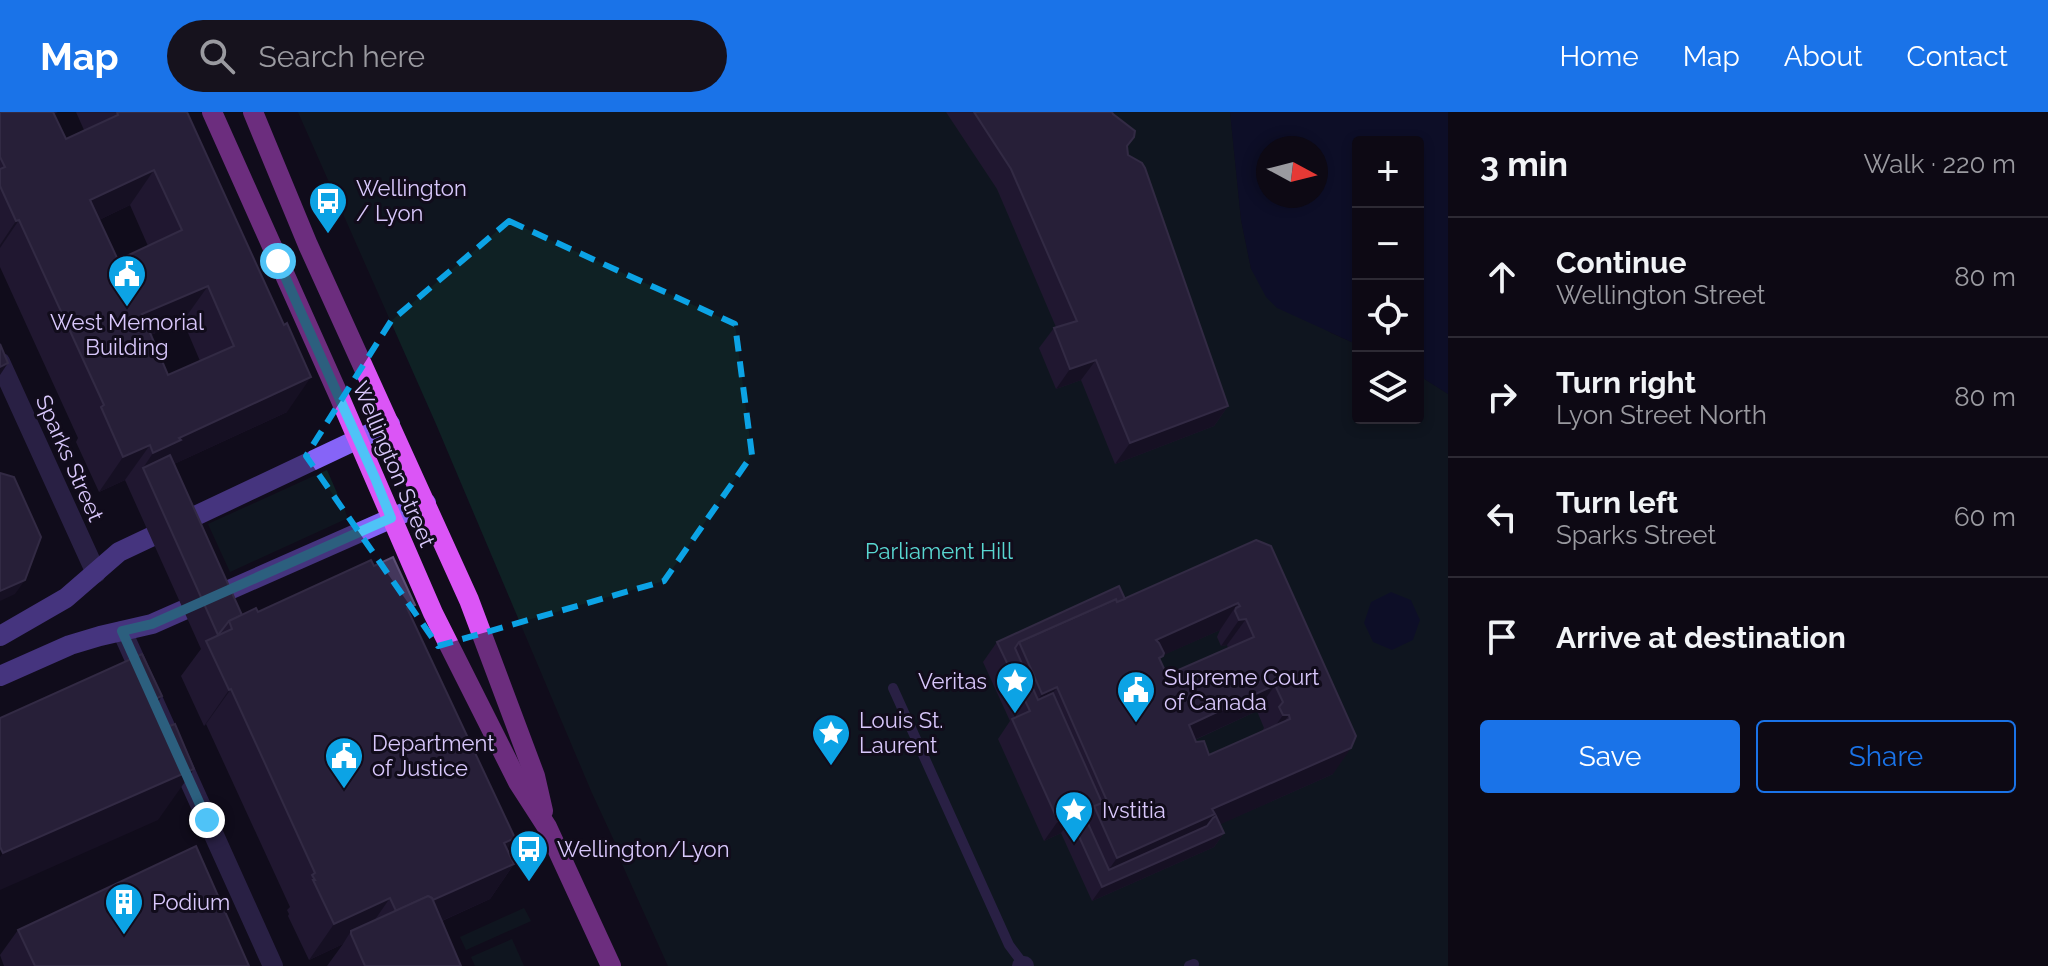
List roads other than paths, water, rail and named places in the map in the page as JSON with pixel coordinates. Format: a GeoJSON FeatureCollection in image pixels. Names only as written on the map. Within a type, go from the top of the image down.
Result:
{"type":"FeatureCollection","features":[{"type":"Feature","properties":{"kind":"main road","name":"Wellington Street"},"geometry":{"type":"LineString","coordinates":[[212,112],[433,613],[518,782],[547,827],[611,966]]}},
{"type":"Feature","properties":{"kind":"main road","name":"Wellington Street"},"geometry":{"type":"LineString","coordinates":[[253,112],[308,245],[469,600],[535,776],[547,827]]}},
{"type":"Feature","properties":{"kind":"street","name":"Sparks Street"},"geometry":{"type":"LineString","coordinates":[[0,362],[96,573]]}},
{"type":"Feature","properties":{"kind":"street"},"geometry":{"type":"LineString","coordinates":[[0,636],[66,598],[119,552],[390,424]]}},
{"type":"Feature","properties":{"kind":"street"},"geometry":{"type":"LineString","coordinates":[[0,676],[70,645],[152,624],[426,503]]}},
{"type":"Feature","properties":{"kind":"street"},"geometry":{"type":"LineString","coordinates":[[122,631],[273,966]]}},
{"type":"Feature","properties":{"kind":"lane"},"geometry":{"type":"LineString","coordinates":[[893,688],[1005,937],[1023,966]]}},
{"type":"Feature","properties":{"kind":"water"},"geometry":{"type":"Polygon","coordinates":[[[1230,112],[1448,112],[1448,394],[1424,379],[1424,136],[1352,136],[1352,342],[1277,308],[1266,297],[1251,269],[1241,220],[1230,112]]]}},
{"type":"Feature","properties":{"kind":"water"},"geometry":{"type":"Polygon","coordinates":[[[1391,592],[1411,600],[1420,620],[1413,640],[1392,650],[1373,642],[1364,623],[1371,602],[1391,592]]]}},
{"type":"Feature","properties":{"kind":"place","name":"Wellington / Lyon"},"geometry":{"type":"Point","coordinates":[328,235]}},
{"type":"Feature","properties":{"kind":"place","name":"West Memorial Building"},"geometry":{"type":"Point","coordinates":[127,308]}},
{"type":"Feature","properties":{"kind":"place","name":"Veritas"},"geometry":{"type":"Point","coordinates":[1015,715]}},
{"type":"Feature","properties":{"kind":"place","name":"Supreme Court of Canada"},"geometry":{"type":"Point","coordinates":[1136,724]}},
{"type":"Feature","properties":{"kind":"place","name":"Louis St. Laurent"},"geometry":{"type":"Point","coordinates":[831,767]}},
{"type":"Feature","properties":{"kind":"place","name":"Department of Justice"},"geometry":{"type":"Point","coordinates":[344,790]}},
{"type":"Feature","properties":{"kind":"place","name":"Ivstitia"},"geometry":{"type":"Point","coordinates":[1074,844]}},
{"type":"Feature","properties":{"kind":"place","name":"Wellington/Lyon"},"geometry":{"type":"Point","coordinates":[529,883]}},
{"type":"Feature","properties":{"kind":"place","name":"Podium"},"geometry":{"type":"Point","coordinates":[124,936]}},
{"type":"Feature","properties":{"kind":"park label","name":"Parliament Hill"},"geometry":{"type":"Point","coordinates":[939,551]}}]}
